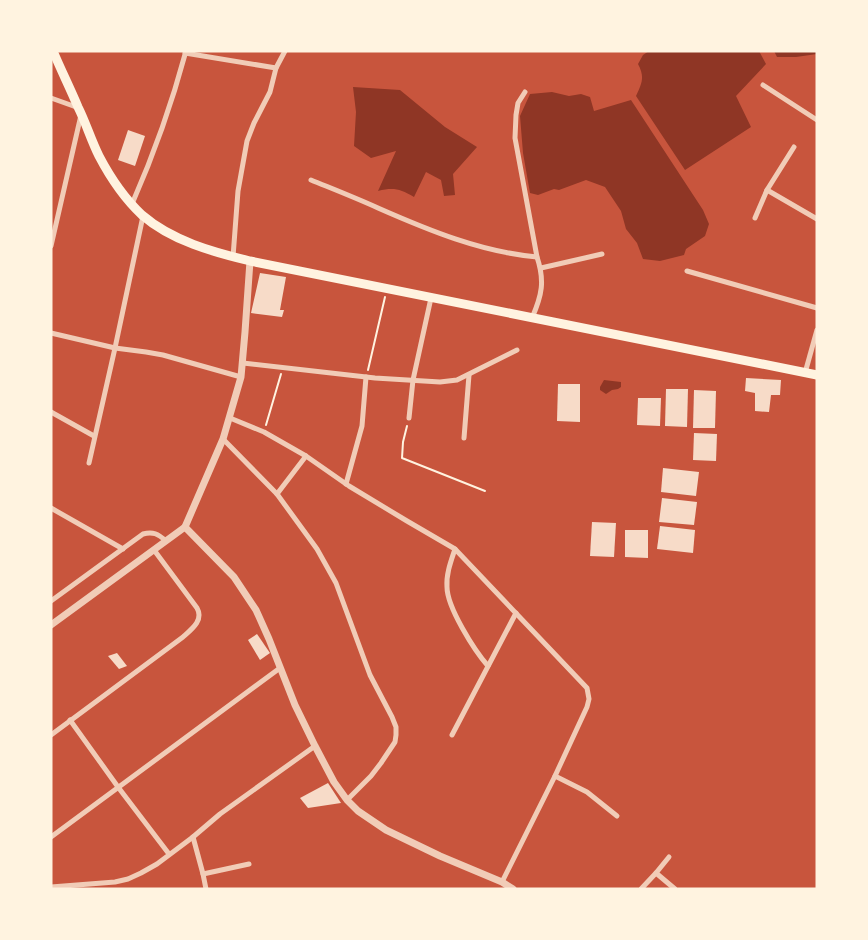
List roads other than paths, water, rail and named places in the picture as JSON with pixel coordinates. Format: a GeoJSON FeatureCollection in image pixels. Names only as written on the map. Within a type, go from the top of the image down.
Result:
{"type":"FeatureCollection","features":[{"type":"Feature","properties":{"kind":"main road"},"geometry":{"type":"LineString","coordinates":[[53,51],[102,162],[110,174],[132,204],[143,215],[162,229],[184,240],[210,251],[250,261],[817,375]]}},
{"type":"Feature","properties":{"kind":"street"},"geometry":{"type":"LineString","coordinates":[[233,257],[238,191],[247,141],[270,92],[276,68],[285,51]]}},
{"type":"Feature","properties":{"kind":"street"},"geometry":{"type":"LineString","coordinates":[[132,204],[168,110],[185,52],[276,68]]}},
{"type":"Feature","properties":{"kind":"street"},"geometry":{"type":"LineString","coordinates":[[763,84],[817,120]]}},
{"type":"Feature","properties":{"kind":"street"},"geometry":{"type":"LineString","coordinates":[[525,92],[518,103],[515,138],[537,257],[541,268],[540,296],[532,319]]}},
{"type":"Feature","properties":{"kind":"street"},"geometry":{"type":"LineString","coordinates":[[51,98],[80,111],[51,246]]}},
{"type":"Feature","properties":{"kind":"street"},"geometry":{"type":"LineString","coordinates":[[755,218],[767,190],[794,147]]}},
{"type":"Feature","properties":{"kind":"street"},"geometry":{"type":"LineString","coordinates":[[311,180],[428,230],[493,249],[522,256],[537,257]]}},
{"type":"Feature","properties":{"kind":"street"},"geometry":{"type":"LineString","coordinates":[[767,190],[817,219]]}},
{"type":"Feature","properties":{"kind":"street"},"geometry":{"type":"LineString","coordinates":[[89,463],[143,215]]}},
{"type":"Feature","properties":{"kind":"street"},"geometry":{"type":"LineString","coordinates":[[541,268],[602,254]]}},
{"type":"Feature","properties":{"kind":"street"},"geometry":{"type":"LineString","coordinates":[[51,625],[185,527],[223,439],[241,377],[250,261]]}},
{"type":"Feature","properties":{"kind":"street"},"geometry":{"type":"LineString","coordinates":[[687,270],[817,308]]}},
{"type":"Feature","properties":{"kind":"street"},"geometry":{"type":"LineString","coordinates":[[409,418],[414,380],[431,298]]}},
{"type":"Feature","properties":{"kind":"street"},"geometry":{"type":"LineString","coordinates":[[806,373],[817,330]]}},
{"type":"Feature","properties":{"kind":"street"},"geometry":{"type":"LineString","coordinates":[[51,333],[115,348],[163,355],[241,377]]}},
{"type":"Feature","properties":{"kind":"street"},"geometry":{"type":"LineString","coordinates":[[243,362],[366,377],[440,382],[451,381],[469,375],[517,350]]}},
{"type":"Feature","properties":{"kind":"street"},"geometry":{"type":"LineString","coordinates":[[464,438],[469,375]]}},
{"type":"Feature","properties":{"kind":"street"},"geometry":{"type":"LineString","coordinates":[[346,484],[362,426],[366,377]]}},
{"type":"Feature","properties":{"kind":"street"},"geometry":{"type":"LineString","coordinates":[[51,412],[94,436]]}},
{"type":"Feature","properties":{"kind":"street"},"geometry":{"type":"LineString","coordinates":[[230,418],[264,432],[306,456],[346,484],[454,549],[585,685],[589,692],[587,707],[502,882]]}},
{"type":"Feature","properties":{"kind":"street"},"geometry":{"type":"LineString","coordinates":[[223,439],[277,494],[317,549],[331,572],[347,610],[370,675],[396,727],[395,742],[381,763],[347,800]]}},
{"type":"Feature","properties":{"kind":"street"},"geometry":{"type":"LineString","coordinates":[[277,494],[306,456]]}},
{"type":"Feature","properties":{"kind":"street"},"geometry":{"type":"LineString","coordinates":[[51,508],[123,549]]}},
{"type":"Feature","properties":{"kind":"street"},"geometry":{"type":"LineString","coordinates":[[185,527],[234,577],[256,610],[295,705],[334,782],[347,800],[374,823],[392,833],[502,882],[513,889]]}},
{"type":"Feature","properties":{"kind":"street"},"geometry":{"type":"LineString","coordinates":[[51,601],[143,534],[149,532],[157,534],[166,541]]}},
{"type":"Feature","properties":{"kind":"street"},"geometry":{"type":"LineString","coordinates":[[454,549],[446,585],[448,599],[479,655],[488,666]]}},
{"type":"Feature","properties":{"kind":"street"},"geometry":{"type":"LineString","coordinates":[[51,735],[183,636],[198,621],[200,613],[197,608],[154,550]]}},
{"type":"Feature","properties":{"kind":"street"},"geometry":{"type":"LineString","coordinates":[[452,735],[516,613]]}},
{"type":"Feature","properties":{"kind":"street"},"geometry":{"type":"LineString","coordinates":[[51,837],[280,668]]}},
{"type":"Feature","properties":{"kind":"street"},"geometry":{"type":"LineString","coordinates":[[70,720],[118,788],[169,854]]}},
{"type":"Feature","properties":{"kind":"street"},"geometry":{"type":"LineString","coordinates":[[51,887],[115,882],[135,876],[156,864],[193,837],[220,814],[315,746]]}},
{"type":"Feature","properties":{"kind":"street"},"geometry":{"type":"LineString","coordinates":[[555,776],[587,792],[616,816]]}},
{"type":"Feature","properties":{"kind":"street"},"geometry":{"type":"LineString","coordinates":[[193,837],[206,889]]}},
{"type":"Feature","properties":{"kind":"street"},"geometry":{"type":"LineString","coordinates":[[641,889],[669,857]]}},
{"type":"Feature","properties":{"kind":"street"},"geometry":{"type":"LineString","coordinates":[[203,874],[250,864]]}},
{"type":"Feature","properties":{"kind":"street"},"geometry":{"type":"LineString","coordinates":[[656,874],[675,889]]}},
{"type":"Feature","properties":{"kind":"street"},"geometry":{"type":"LineString","coordinates":[[115,882],[116,889]]}}]}
